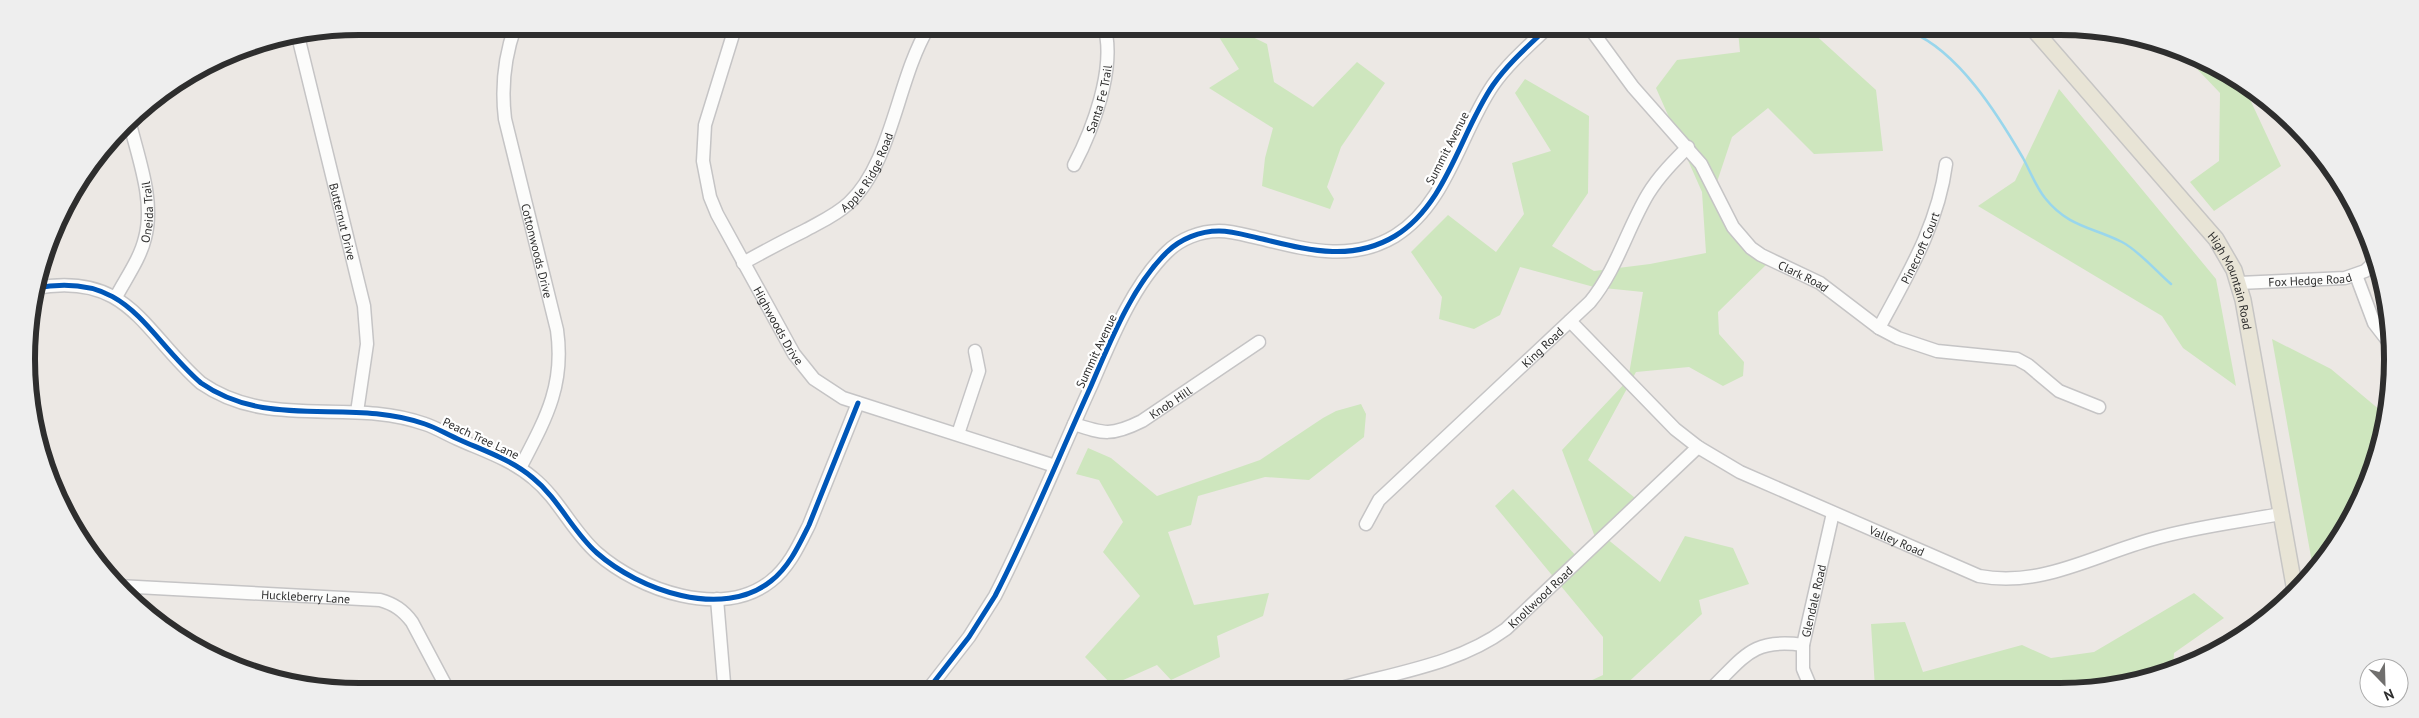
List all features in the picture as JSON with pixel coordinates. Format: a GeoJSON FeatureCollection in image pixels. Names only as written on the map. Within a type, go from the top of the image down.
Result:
{"type":"FeatureCollection","features":[{"type":"Feature","properties":{"kind":"main road","name":"High Mountain Road"},"geometry":{"type":"LineString","coordinates":[[2039,35],[2216,239],[2226,254],[2239,283],[2294,583]]}},
{"type":"Feature","properties":{"kind":"street","name":"Cottonwoods Drive"},"geometry":{"type":"LineString","coordinates":[[512,35],[508,46],[502,81],[505,120],[560,347],[558,381],[553,400],[520,468]]}},
{"type":"Feature","properties":{"kind":"street","name":"Highwoods Drive"},"geometry":{"type":"LineString","coordinates":[[733,35],[707,116],[703,143],[705,179],[713,205],[743,263],[803,367],[827,389],[858,403],[1055,466]]}},
{"type":"Feature","properties":{"kind":"street","name":"Apple Ridge Road"},"geometry":{"type":"LineString","coordinates":[[743,263],[825,221],[839,212],[861,190],[877,163],[911,63],[925,35]]}},
{"type":"Feature","properties":{"kind":"street","name":"Santa Fe Trail"},"geometry":{"type":"LineString","coordinates":[[1074,165],[1086,142],[1104,80],[1108,49],[1106,35]]}},
{"type":"Feature","properties":{"kind":"street","name":"Summit Avenue"},"geometry":{"type":"LineString","coordinates":[[933,683],[969,637],[995,596],[1123,317],[1159,260],[1169,250],[1192,236],[1218,231],[1231,232],[1290,246],[1341,254],[1377,246],[1396,236],[1410,224],[1430,201],[1493,85],[1539,35]]}},
{"type":"Feature","properties":{"kind":"street","name":"Clark Road"},"geometry":{"type":"LineString","coordinates":[[1595,35],[1633,87],[1688,146],[1711,180],[1733,228],[1751,248],[1761,255],[1827,288],[1879,328],[1898,338],[1937,351],[2017,359],[2028,365],[2059,391],[2099,407]]}},
{"type":"Feature","properties":{"kind":"street","name":"Butternut Drive"},"geometry":{"type":"LineString","coordinates":[[299,41],[364,306],[367,344],[357,412]]}},
{"type":"Feature","properties":{"kind":"street","name":"Oneida Trail"},"geometry":{"type":"LineString","coordinates":[[116,297],[137,258],[148,224],[147,196],[131,129]]}},
{"type":"Feature","properties":{"kind":"street","name":"King Road"},"geometry":{"type":"LineString","coordinates":[[1366,524],[1379,500],[1570,321],[1602,288],[1648,194],[1660,176],[1688,146]]}},
{"type":"Feature","properties":{"kind":"street","name":"Pinecroft Court"},"geometry":{"type":"LineString","coordinates":[[1879,328],[1932,226],[1946,164]]}},
{"type":"Feature","properties":{"kind":"street","name":"Fox Hedge Road"},"geometry":{"type":"LineString","coordinates":[[2239,283],[2345,278],[2356,275],[2370,265]]}},
{"type":"Feature","properties":{"kind":"street"},"geometry":{"type":"LineString","coordinates":[[2356,275],[2374,323],[2383,334]]}},
{"type":"Feature","properties":{"kind":"street","name":"Peach Tree Lane"},"geometry":{"type":"LineString","coordinates":[[43,286],[54,284],[76,285],[97,289],[116,297],[138,314],[190,373],[214,392],[228,399],[257,408],[272,410],[386,414],[426,424],[520,468],[545,489],[583,540],[612,565],[645,584],[684,595],[717,599],[745,595],[771,581],[788,563],[809,525],[858,403]]}},
{"type":"Feature","properties":{"kind":"street","name":"Valley Road"},"geometry":{"type":"LineString","coordinates":[[1570,321],[1654,410],[1698,447],[1740,472],[1979,576],[2010,580],[2041,576],[2155,538],[2281,514]]}},
{"type":"Feature","properties":{"kind":"street","name":"Knob Hill"},"geometry":{"type":"LineString","coordinates":[[1074,424],[1101,434],[1125,429],[1142,420],[1259,342]]}},
{"type":"Feature","properties":{"kind":"street"},"geometry":{"type":"LineString","coordinates":[[958,434],[979,371],[975,352]]}},
{"type":"Feature","properties":{"kind":"street","name":"Knollwood Road"},"geometry":{"type":"LineString","coordinates":[[1363,683],[1459,656],[1491,640],[1506,629],[1698,447]]}},
{"type":"Feature","properties":{"kind":"street","name":"Glendale Road"},"geometry":{"type":"LineString","coordinates":[[1809,683],[1803,669],[1803,645],[1833,513]]}},
{"type":"Feature","properties":{"kind":"street","name":"Huckleberry Lane"},"geometry":{"type":"LineString","coordinates":[[129,587],[370,600],[390,603],[406,614],[412,622],[444,683]]}},
{"type":"Feature","properties":{"kind":"street"},"geometry":{"type":"LineString","coordinates":[[717,599],[724,683]]}},
{"type":"Feature","properties":{"kind":"street"},"geometry":{"type":"LineString","coordinates":[[1717,683],[1759,646],[1780,642],[1803,645]]}},
{"type":"Feature","properties":{"kind":"green space"},"geometry":{"type":"Polygon","coordinates":[[[1218,35],[1248,35],[1267,44],[1274,82],[1313,107],[1357,62],[1385,83],[1341,147],[1327,187],[1334,199],[1330,209],[1262,186],[1265,158],[1273,128],[1209,88],[1239,69],[1218,35]]]}},
{"type":"Feature","properties":{"kind":"green space"},"geometry":{"type":"Polygon","coordinates":[[[1738,35],[1815,35],[1876,90],[1883,151],[1814,154],[1768,108],[1732,137],[1717,182],[1732,226],[1770,261],[1718,312],[1719,334],[1744,362],[1743,376],[1723,386],[1689,367],[1636,372],[1588,460],[1645,506],[1606,538],[1660,582],[1685,536],[1733,548],[1749,584],[1699,600],[1702,614],[1627,683],[1586,683],[1603,675],[1603,637],[1495,506],[1513,489],[1580,560],[1598,545],[1562,450],[1628,380],[1643,292],[1594,287],[1520,267],[1500,315],[1474,329],[1439,319],[1442,297],[1411,252],[1448,215],[1496,252],[1524,214],[1512,163],[1551,151],[1515,93],[1525,79],[1589,116],[1588,193],[1552,246],[1594,271],[1650,264],[1706,253],[1702,192],[1656,88],[1677,60],[1740,52],[1738,35]]]}},
{"type":"Feature","properties":{"kind":"green space"},"geometry":{"type":"Polygon","coordinates":[[[2192,63],[2222,78],[2248,96],[2281,166],[2214,211],[2190,182],[2219,161],[2220,93],[2192,63]]]}},
{"type":"Feature","properties":{"kind":"green space"},"geometry":{"type":"Polygon","coordinates":[[[2059,89],[2216,279],[2236,386],[2183,348],[2162,316],[1978,206],[2015,181],[2059,89]]]}},
{"type":"Feature","properties":{"kind":"green space"},"geometry":{"type":"Polygon","coordinates":[[[2272,339],[2331,369],[2380,410],[2367,463],[2351,502],[2341,521],[2312,563],[2272,339]]]}},
{"type":"Feature","properties":{"kind":"green space"},"geometry":{"type":"Polygon","coordinates":[[[1361,404],[1366,414],[1364,437],[1309,480],[1265,477],[1198,496],[1191,525],[1168,532],[1194,605],[1269,593],[1263,616],[1217,636],[1220,657],[1171,680],[1157,665],[1116,683],[1110,683],[1085,657],[1140,596],[1103,552],[1123,522],[1099,480],[1076,474],[1088,448],[1111,458],[1157,496],[1260,460],[1336,411],[1361,404]]]}},
{"type":"Feature","properties":{"kind":"green space"},"geometry":{"type":"Polygon","coordinates":[[[2194,593],[2224,618],[2174,653],[2173,662],[2164,666],[2123,677],[2060,683],[1875,683],[1871,624],[1905,622],[1923,672],[2022,645],[2051,658],[2094,652],[2194,593]]]}},
{"type":"Feature","properties":{"kind":"waterway"},"geometry":{"type":"LineString","coordinates":[[1917,35],[1929,41],[1945,54],[1976,86],[2002,123],[2042,194],[2054,208],[2072,221],[2122,242],[2141,256],[2171,284]]}},
{"type":"Feature","properties":{"kind":"cycle path"},"geometry":{"type":"LineString","coordinates":[[933,683],[969,637],[995,596],[1123,315],[1143,281],[1167,252],[1184,240],[1212,231],[1234,232],[1293,246],[1327,251],[1361,249],[1395,236],[1413,222],[1428,206],[1440,187],[1481,104],[1493,85],[1540,35]]}},
{"type":"Feature","properties":{"kind":"cycle path"},"geometry":{"type":"LineString","coordinates":[[43,287],[67,285],[92,288],[114,297],[132,310],[201,383],[227,397],[255,406],[282,410],[397,416],[429,426],[498,456],[525,472],[542,486],[580,535],[597,553],[635,578],[681,596],[705,599],[729,598],[751,593],[771,581],[783,569],[809,525],[858,403]]}}]}
